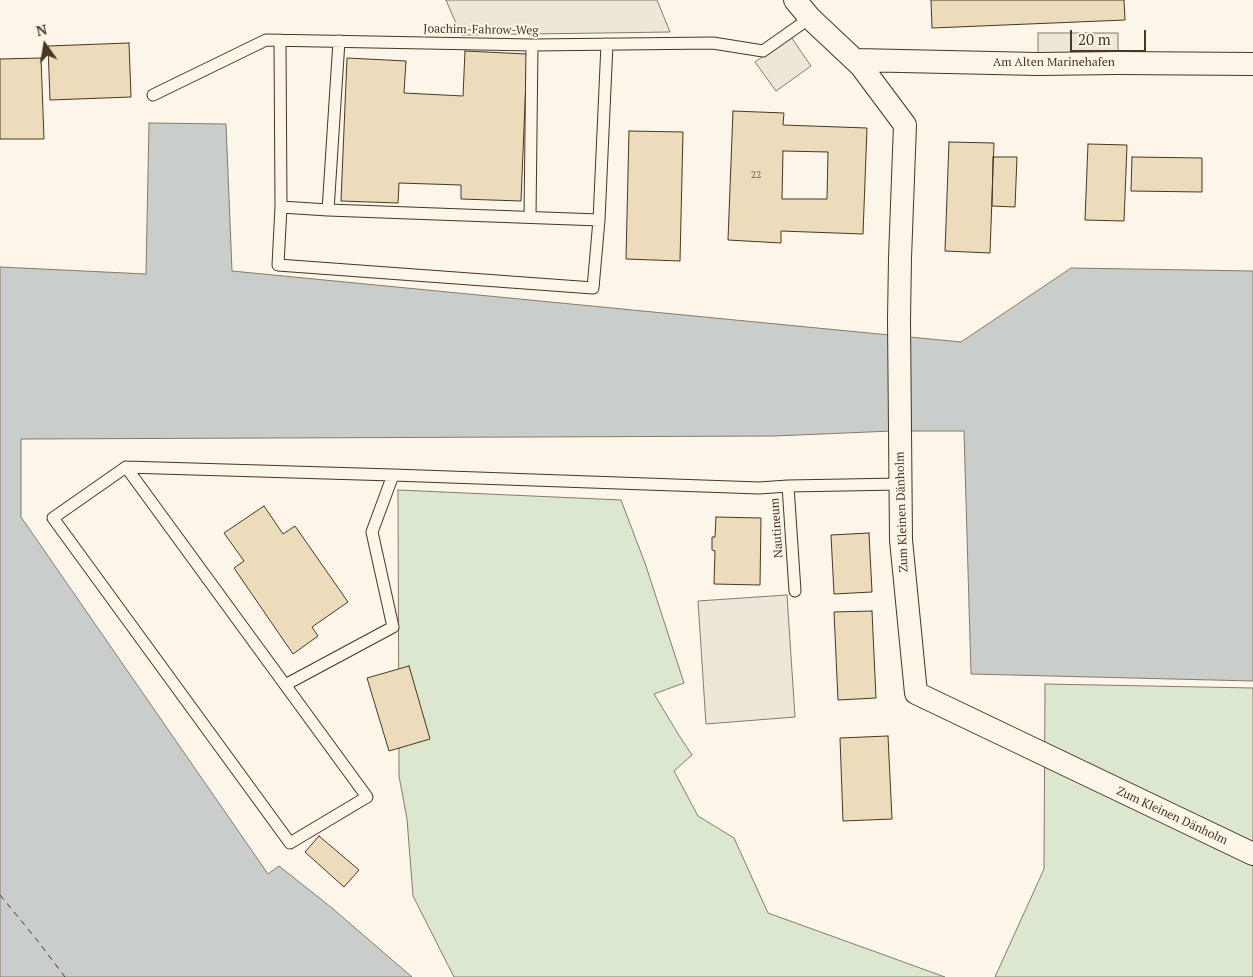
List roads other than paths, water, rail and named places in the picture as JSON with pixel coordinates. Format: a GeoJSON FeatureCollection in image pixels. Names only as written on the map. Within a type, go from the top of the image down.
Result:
{"type":"FeatureCollection","features":[{"type":"Feature","properties":{"kind":"street","name":"Zum Kleinen Dänholm"},"geometry":{"type":"LineString","coordinates":[[796,0],[810,18],[856,60],[905,125],[899,320],[901,540],[916,693],[1253,854]]}},
{"type":"Feature","properties":{"kind":"street","name":"Am Alten Marinehafen"},"geometry":{"type":"LineString","coordinates":[[856,60],[1038,64],[1253,64]]}},
{"type":"Feature","properties":{"kind":"lane","name":"Joachim-Fahrow-Weg"},"geometry":{"type":"LineString","coordinates":[[153,96],[266,40],[532,45],[713,43],[763,51],[810,18]]}},
{"type":"Feature","properties":{"kind":"lane"},"geometry":{"type":"LineString","coordinates":[[280,40],[281,207],[278,265],[593,288],[599,220],[607,44]]}},
{"type":"Feature","properties":{"kind":"lane"},"geometry":{"type":"LineString","coordinates":[[328,210],[339,41]]}},
{"type":"Feature","properties":{"kind":"lane"},"geometry":{"type":"LineString","coordinates":[[530,217],[532,45]]}},
{"type":"Feature","properties":{"kind":"lane"},"geometry":{"type":"LineString","coordinates":[[281,207],[599,220]]}},
{"type":"Feature","properties":{"kind":"lane"},"geometry":{"type":"LineString","coordinates":[[126,467],[366,797],[290,843],[53,518],[126,467],[760,488],[788,486]]}},
{"type":"Feature","properties":{"kind":"lane"},"geometry":{"type":"LineString","coordinates":[[285,685],[393,627],[372,532],[393,475]]}},
{"type":"Feature","properties":{"kind":"lane","name":"Nautineum"},"geometry":{"type":"LineString","coordinates":[[795,591],[788,486],[900,484]]}}]}
